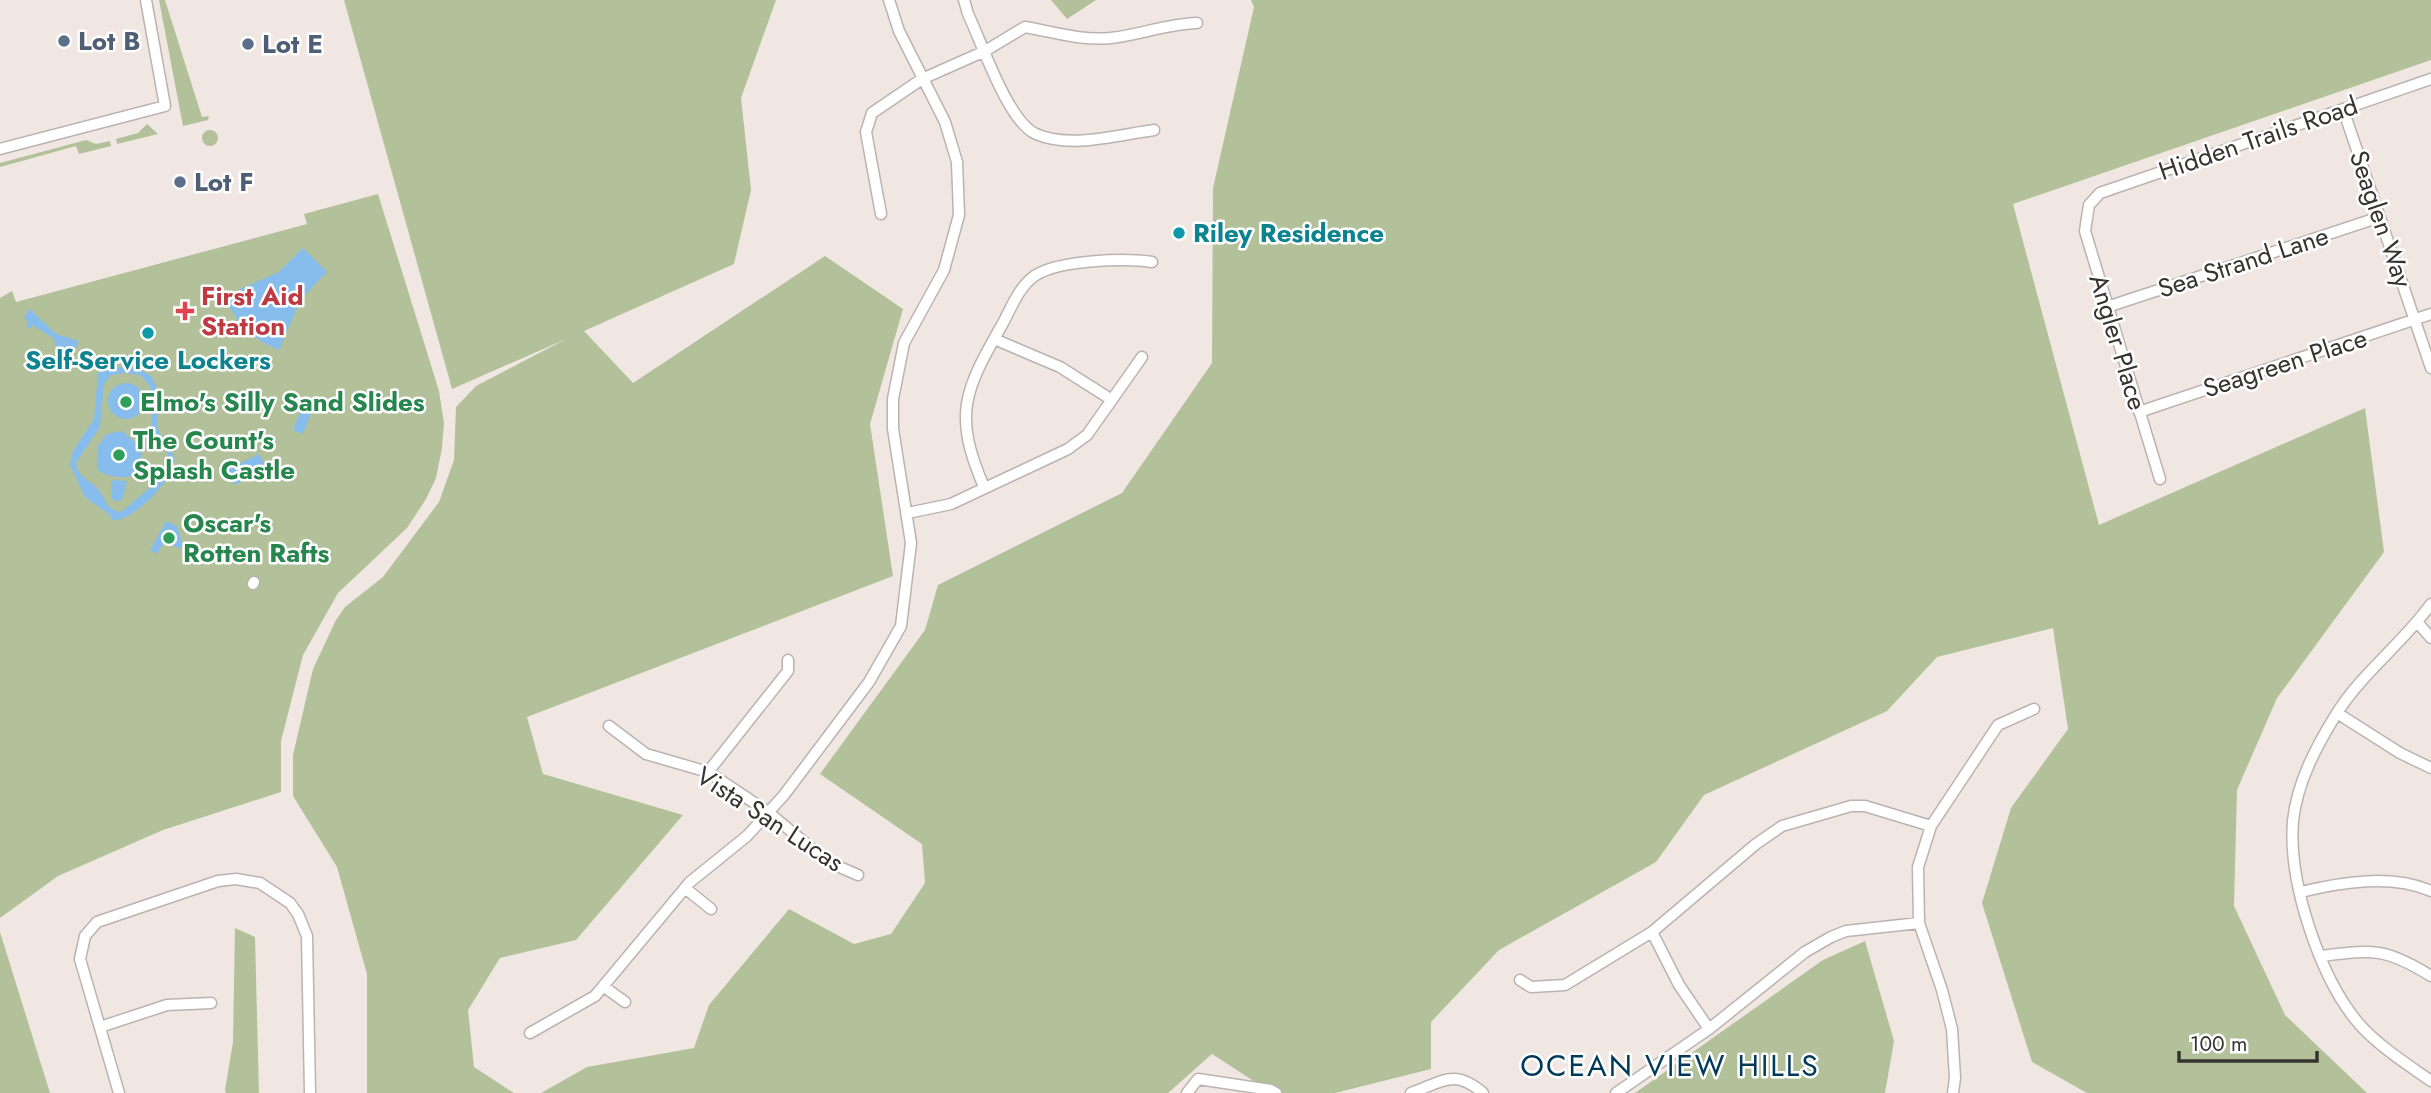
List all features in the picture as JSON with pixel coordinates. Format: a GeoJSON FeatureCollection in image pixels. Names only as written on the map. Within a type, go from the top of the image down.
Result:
{"type":"FeatureCollection","features":[{"type":"Feature","properties":{"kind":"street"},"geometry":{"type":"LineString","coordinates":[[0,149],[165,106],[146,0]]}},
{"type":"Feature","properties":{"kind":"street"},"geometry":{"type":"LineString","coordinates":[[530,1033],[585,1003],[603,986],[685,888],[747,836],[869,682],[901,626],[910,563],[908,513],[893,429],[893,399],[904,343],[944,270],[959,215],[957,162],[945,122],[922,79],[888,0]]}},
{"type":"Feature","properties":{"kind":"street"},"geometry":{"type":"LineString","coordinates":[[964,0],[1016,116],[1035,134],[1074,140],[1154,130]]}},
{"type":"Feature","properties":{"kind":"street"},"geometry":{"type":"LineString","coordinates":[[881,214],[866,132],[872,113],[922,79],[985,51],[1025,27],[1066,36],[1112,38],[1170,24],[1197,23]]}},
{"type":"Feature","properties":{"kind":"street","name":"Hidden Trails Road"},"geometry":{"type":"LineString","coordinates":[[2090,205],[2100,193],[2431,79]]}},
{"type":"Feature","properties":{"kind":"street","name":"Seaglen Way"},"geometry":{"type":"LineString","coordinates":[[2343,108],[2431,369]]}},
{"type":"Feature","properties":{"kind":"street","name":"Angler Place"},"geometry":{"type":"LineString","coordinates":[[2090,205],[2085,231],[2160,479]]}},
{"type":"Feature","properties":{"kind":"street","name":"Sea Strand Lane"},"geometry":{"type":"LineString","coordinates":[[2107,307],[2380,217]]}},
{"type":"Feature","properties":{"kind":"street"},"geometry":{"type":"LineString","coordinates":[[984,487],[969,452],[964,418],[972,384],[1025,283],[1050,268],[1133,259],[1152,262]]}},
{"type":"Feature","properties":{"kind":"street","name":"Seagreen Place"},"geometry":{"type":"LineString","coordinates":[[2138,412],[2431,314]]}},
{"type":"Feature","properties":{"kind":"street"},"geometry":{"type":"LineString","coordinates":[[994,339],[1060,367],[1112,400]]}},
{"type":"Feature","properties":{"kind":"street"},"geometry":{"type":"LineString","coordinates":[[908,513],[951,504],[1068,449],[1087,435],[1142,357]]}},
{"type":"Feature","properties":{"kind":"street"},"geometry":{"type":"LineString","coordinates":[[2431,604],[2417,623],[2357,685],[2337,713],[2308,765],[2298,793],[2293,821],[2294,856],[2301,892],[2320,957],[2342,1000],[2361,1026],[2431,1082]]}},
{"type":"Feature","properties":{"kind":"street"},"geometry":{"type":"LineString","coordinates":[[2417,623],[2431,638]]}},
{"type":"Feature","properties":{"kind":"street"},"geometry":{"type":"LineString","coordinates":[[708,772],[788,671],[788,660]]}},
{"type":"Feature","properties":{"kind":"street"},"geometry":{"type":"LineString","coordinates":[[1953,1093],[1955,1053],[1951,1021],[1919,923],[1918,867],[1931,826],[1998,725],[2034,709]]}},
{"type":"Feature","properties":{"kind":"street"},"geometry":{"type":"LineString","coordinates":[[2337,713],[2400,753],[2431,768]]}},
{"type":"Feature","properties":{"kind":"street","name":"Vista San Lucas"},"geometry":{"type":"LineString","coordinates":[[609,726],[646,754],[708,772],[768,812],[828,862],[858,874]]}},
{"type":"Feature","properties":{"kind":"street"},"geometry":{"type":"LineString","coordinates":[[1520,981],[1531,987],[1565,985],[1652,932],[1756,844],[1782,826],[1852,806],[1865,806],[1931,826]]}},
{"type":"Feature","properties":{"kind":"street"},"geometry":{"type":"LineString","coordinates":[[119,1093],[80,959],[85,936],[97,922],[218,881],[236,879],[260,883],[290,903],[307,936],[310,1093]]}},
{"type":"Feature","properties":{"kind":"street"},"geometry":{"type":"LineString","coordinates":[[2301,892],[2344,883],[2393,881],[2431,891]]}},
{"type":"Feature","properties":{"kind":"street"},"geometry":{"type":"LineString","coordinates":[[685,888],[711,909]]}},
{"type":"Feature","properties":{"kind":"street"},"geometry":{"type":"LineString","coordinates":[[1616,1093],[1709,1029],[1805,952],[1831,937],[1846,931],[1919,923]]}},
{"type":"Feature","properties":{"kind":"street"},"geometry":{"type":"LineString","coordinates":[[1652,932],[1679,985],[1709,1029]]}},
{"type":"Feature","properties":{"kind":"street"},"geometry":{"type":"LineString","coordinates":[[2320,957],[2361,951],[2387,952],[2431,976]]}},
{"type":"Feature","properties":{"kind":"street"},"geometry":{"type":"LineString","coordinates":[[603,986],[625,1002]]}},
{"type":"Feature","properties":{"kind":"street"},"geometry":{"type":"LineString","coordinates":[[100,1027],[167,1005],[211,1003]]}},
{"type":"Feature","properties":{"kind":"street"},"geometry":{"type":"LineString","coordinates":[[1411,1093],[1451,1077],[1471,1083],[1483,1093]]}},
{"type":"Feature","properties":{"kind":"street"},"geometry":{"type":"LineString","coordinates":[[1187,1093],[1198,1079],[1238,1089],[1271,1090],[1276,1093]]}},
{"type":"Feature","properties":{"kind":"green space"},"geometry":{"type":"Polygon","coordinates":[[[159,0],[165,0],[202,117],[209,116],[208,120],[183,126],[159,0]]]}},
{"type":"Feature","properties":{"kind":"green space"},"geometry":{"type":"Polygon","coordinates":[[[344,0],[776,0],[741,98],[751,190],[734,264],[584,331],[633,383],[825,256],[903,309],[870,424],[893,576],[527,717],[543,774],[683,815],[576,940],[500,958],[468,1010],[474,1067],[514,1093],[367,1093],[367,974],[337,867],[293,796],[293,755],[313,669],[345,607],[383,577],[439,502],[454,460],[456,407],[476,386],[566,339],[452,389],[344,0]]]}},
{"type":"Feature","properties":{"kind":"green space"},"geometry":{"type":"Polygon","coordinates":[[[1051,0],[1096,0],[1067,19],[1051,0]]]}},
{"type":"Feature","properties":{"kind":"green space"},"geometry":{"type":"Polygon","coordinates":[[[1251,0],[2431,0],[2431,60],[2013,204],[2099,525],[2365,408],[2384,552],[2277,698],[2237,790],[2234,906],[2285,1015],[2367,1093],[2087,1093],[2032,1062],[1982,903],[2011,808],[2068,729],[2053,628],[1937,657],[1887,711],[1704,795],[1656,862],[1499,950],[1431,1022],[1431,1069],[1335,1093],[1272,1093],[1212,1054],[1168,1093],[541,1093],[587,1067],[694,1048],[709,1005],[789,909],[854,944],[891,934],[925,883],[922,844],[820,774],[925,630],[938,585],[1122,493],[1212,363],[1213,188],[1254,7],[1251,0]]]}},
{"type":"Feature","properties":{"kind":"green space"},"geometry":{"type":"Polygon","coordinates":[[[147,124],[158,134],[117,144],[116,139],[138,133],[147,124]]]}},
{"type":"Feature","properties":{"kind":"green space"},"geometry":{"type":"Polygon","coordinates":[[[207,130],[213,130],[218,138],[216,144],[207,146],[202,141],[202,135],[207,130]]]}},
{"type":"Feature","properties":{"kind":"green space"},"geometry":{"type":"Polygon","coordinates":[[[86,140],[96,144],[110,141],[111,146],[79,154],[76,146],[0,167],[0,163],[86,140]]]}},
{"type":"Feature","properties":{"kind":"green space"},"geometry":{"type":"Polygon","coordinates":[[[378,194],[439,391],[444,423],[442,448],[436,478],[407,528],[338,593],[303,655],[281,741],[281,792],[163,830],[58,876],[0,918],[0,298],[12,291],[16,302],[307,224],[304,214],[378,194]]]}},
{"type":"Feature","properties":{"kind":"green space"},"geometry":{"type":"Polygon","coordinates":[[[235,928],[255,937],[259,1093],[226,1093],[225,1090],[233,1042],[235,928]]]}},
{"type":"Feature","properties":{"kind":"green space"},"geometry":{"type":"Polygon","coordinates":[[[0,932],[50,1093],[0,1093],[0,932]]]}},
{"type":"Feature","properties":{"kind":"green space"},"geometry":{"type":"Polygon","coordinates":[[[1865,941],[1894,1041],[1885,1093],[1635,1093],[1823,960],[1865,941]]]}},
{"type":"Feature","properties":{"kind":"water"},"geometry":{"type":"Polygon","coordinates":[[[303,248],[327,272],[301,299],[279,350],[253,336],[246,329],[225,296],[279,272],[303,248]]]}},
{"type":"Feature","properties":{"kind":"water"},"geometry":{"type":"Polygon","coordinates":[[[30,309],[56,334],[79,341],[73,355],[62,360],[53,338],[32,325],[30,330],[24,317],[30,309]]]}},
{"type":"Feature","properties":{"kind":"water"},"geometry":{"type":"Polygon","coordinates":[[[110,367],[139,368],[152,377],[159,394],[157,428],[175,458],[168,477],[151,498],[130,515],[112,520],[110,515],[85,497],[70,465],[73,451],[94,419],[98,373],[110,367]],[[111,375],[104,384],[100,427],[76,463],[82,475],[97,488],[109,506],[121,512],[159,480],[169,460],[167,452],[152,434],[150,386],[140,375],[111,375]]]}},
{"type":"Feature","properties":{"kind":"water","name":"Elmo's Silly Sand Slides"},"geometry":{"type":"Polygon","coordinates":[[[126,383],[139,388],[144,401],[139,414],[126,419],[113,414],[108,401],[113,388],[126,383]]]}},
{"type":"Feature","properties":{"kind":"water"},"geometry":{"type":"Polygon","coordinates":[[[303,404],[313,408],[303,434],[293,430],[303,404]]]}},
{"type":"Feature","properties":{"kind":"water","name":"The Count's Splash Castle"},"geometry":{"type":"Polygon","coordinates":[[[122,431],[141,447],[143,471],[126,477],[107,475],[97,469],[98,446],[107,434],[122,431]]]}},
{"type":"Feature","properties":{"kind":"water"},"geometry":{"type":"Polygon","coordinates":[[[259,454],[267,469],[234,485],[226,470],[259,454]]]}},
{"type":"Feature","properties":{"kind":"water"},"geometry":{"type":"Polygon","coordinates":[[[111,480],[127,481],[123,497],[118,502],[112,499],[111,480]]]}},
{"type":"Feature","properties":{"kind":"water","name":"Oscar's Rotten Rafts"},"geometry":{"type":"Polygon","coordinates":[[[166,521],[177,526],[183,545],[179,549],[166,540],[157,554],[150,550],[166,521]]]}},
{"type":"Feature","properties":{"kind":"place","name":"Lot B"},"geometry":{"type":"Point","coordinates":[64,41]}},
{"type":"Feature","properties":{"kind":"place","name":"Lot E"},"geometry":{"type":"Point","coordinates":[248,44]}},
{"type":"Feature","properties":{"kind":"place","name":"Lot F"},"geometry":{"type":"Point","coordinates":[180,182]}},
{"type":"Feature","properties":{"kind":"place","name":"Riley Residence"},"geometry":{"type":"Point","coordinates":[1179,233]}},
{"type":"Feature","properties":{"kind":"place","name":"First Aid Station"},"geometry":{"type":"Point","coordinates":[185,311]}},
{"type":"Feature","properties":{"kind":"place","name":"Self-Service Lockers"},"geometry":{"type":"Point","coordinates":[148,333]}},
{"type":"Feature","properties":{"kind":"place","name":"Elmo's Silly Sand Slides"},"geometry":{"type":"Point","coordinates":[126,402]}},
{"type":"Feature","properties":{"kind":"place","name":"The Count's Splash Castle"},"geometry":{"type":"Point","coordinates":[119,455]}},
{"type":"Feature","properties":{"kind":"place","name":"Oscar's Rotten Rafts"},"geometry":{"type":"Point","coordinates":[169,538]}},
{"type":"Feature","properties":{"kind":"district","name":"OCEAN VIEW HILLS"},"geometry":{"type":"Point","coordinates":[1670,1066]}}]}
